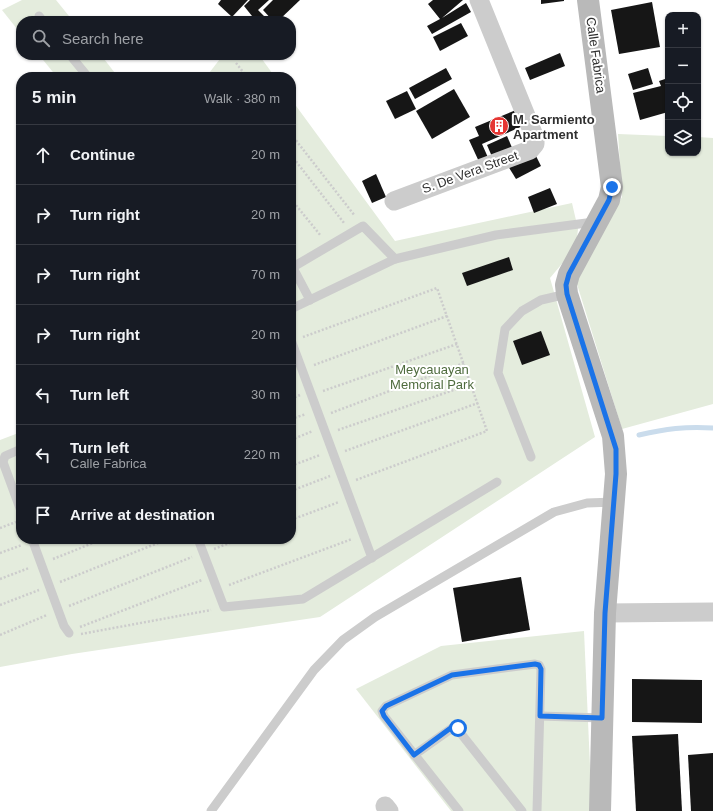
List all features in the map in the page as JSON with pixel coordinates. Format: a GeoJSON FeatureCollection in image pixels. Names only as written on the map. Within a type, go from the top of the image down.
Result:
{"type":"FeatureCollection","features":[{"type":"Feature","properties":{"kind":"street","name":"S. De Vera Street"},"geometry":{"type":"LineString","coordinates":[[394,201],[530,150],[535,144],[534,138],[479,0]]}},
{"type":"Feature","properties":{"kind":"street","name":"Calle Fabrica"},"geometry":{"type":"LineString","coordinates":[[588,0],[612,187],[609,200],[569,274],[566,285],[567,294],[613,436],[616,474],[605,613],[600,811]]}},
{"type":"Feature","properties":{"kind":"street"},"geometry":{"type":"LineString","coordinates":[[605,613],[713,612]]}},
{"type":"Feature","properties":{"kind":"lane"},"geometry":{"type":"LineString","coordinates":[[74,60],[84,72]]}},
{"type":"Feature","properties":{"kind":"lane"},"geometry":{"type":"LineString","coordinates":[[296,307],[395,259],[496,235],[598,222]]}},
{"type":"Feature","properties":{"kind":"lane"},"geometry":{"type":"LineString","coordinates":[[296,264],[363,226],[395,259]]}},
{"type":"Feature","properties":{"kind":"lane"},"geometry":{"type":"LineString","coordinates":[[296,274],[310,300]]}},
{"type":"Feature","properties":{"kind":"lane"},"geometry":{"type":"LineString","coordinates":[[531,457],[498,373],[505,328],[522,311],[541,300],[567,294]]}},
{"type":"Feature","properties":{"kind":"lane"},"geometry":{"type":"LineString","coordinates":[[296,354],[372,558]]}},
{"type":"Feature","properties":{"kind":"lane"},"geometry":{"type":"LineString","coordinates":[[16,451],[5,456],[3,462],[16,497]]}},
{"type":"Feature","properties":{"kind":"lane"},"geometry":{"type":"LineString","coordinates":[[200,544],[224,607],[303,599],[497,482]]}},
{"type":"Feature","properties":{"kind":"lane"},"geometry":{"type":"LineString","coordinates":[[211,811],[314,670],[343,640],[375,617],[554,512],[587,503],[614,502]]}},
{"type":"Feature","properties":{"kind":"lane"},"geometry":{"type":"LineString","coordinates":[[33,544],[68,633]]}},
{"type":"Feature","properties":{"kind":"lane"},"geometry":{"type":"LineString","coordinates":[[459,811],[414,755],[384,716],[382,711],[386,706],[452,675],[535,664],[539,665],[541,669],[537,811]]}},
{"type":"Feature","properties":{"kind":"lane"},"geometry":{"type":"LineString","coordinates":[[540,716],[602,718]]}},
{"type":"Feature","properties":{"kind":"lane"},"geometry":{"type":"LineString","coordinates":[[414,755],[455,726],[522,811]]}},
{"type":"Feature","properties":{"kind":"path"},"geometry":{"type":"LineString","coordinates":[[236,63],[243,72]]}},
{"type":"Feature","properties":{"kind":"path"},"geometry":{"type":"LineString","coordinates":[[296,140],[363,226]]}},
{"type":"Feature","properties":{"kind":"path"},"geometry":{"type":"LineString","coordinates":[[296,161],[352,232]]}},
{"type":"Feature","properties":{"kind":"path"},"geometry":{"type":"LineString","coordinates":[[296,205],[329,246]]}},
{"type":"Feature","properties":{"kind":"path"},"geometry":{"type":"LineString","coordinates":[[296,339],[437,288],[478,403],[487,431],[345,485]]}},
{"type":"Feature","properties":{"kind":"path"},"geometry":{"type":"LineString","coordinates":[[302,369],[448,316]]}},
{"type":"Feature","properties":{"kind":"path"},"geometry":{"type":"LineString","coordinates":[[312,396],[457,344]]}},
{"type":"Feature","properties":{"kind":"path"},"geometry":{"type":"LineString","coordinates":[[320,417],[464,364]]}},
{"type":"Feature","properties":{"kind":"path"},"geometry":{"type":"LineString","coordinates":[[296,439],[325,431],[471,384]]}},
{"type":"Feature","properties":{"kind":"path"},"geometry":{"type":"LineString","coordinates":[[296,464],[478,403]]}},
{"type":"Feature","properties":{"kind":"path"},"geometry":{"type":"LineString","coordinates":[[296,489],[340,472]]}},
{"type":"Feature","properties":{"kind":"path"},"geometry":{"type":"LineString","coordinates":[[296,518],[350,498]]}},
{"type":"Feature","properties":{"kind":"path"},"geometry":{"type":"LineString","coordinates":[[0,528],[16,522]]}},
{"type":"Feature","properties":{"kind":"path"},"geometry":{"type":"LineString","coordinates":[[218,590],[363,534]]}},
{"type":"Feature","properties":{"kind":"path"},"geometry":{"type":"LineString","coordinates":[[0,553],[22,544]]}},
{"type":"Feature","properties":{"kind":"path"},"geometry":{"type":"LineString","coordinates":[[0,605],[155,544]]}},
{"type":"Feature","properties":{"kind":"path"},"geometry":{"type":"LineString","coordinates":[[0,636],[58,610],[227,544]]}},
{"type":"Feature","properties":{"kind":"path"},"geometry":{"type":"LineString","coordinates":[[68,633],[86,624],[212,576]]}},
{"type":"Feature","properties":{"kind":"path"},"geometry":{"type":"LineString","coordinates":[[68,633],[74,635],[224,607]]}},
{"type":"Feature","properties":{"kind":"green space"},"geometry":{"type":"Polygon","coordinates":[[[22,0],[56,0],[69,16],[16,16],[16,28],[2,10],[22,0]]]}},
{"type":"Feature","properties":{"kind":"green space"},"geometry":{"type":"Polygon","coordinates":[[[43,60],[105,60],[114,72],[53,72],[43,60]]]}},
{"type":"Feature","properties":{"kind":"green space"},"geometry":{"type":"Polygon","coordinates":[[[219,60],[263,60],[271,72],[210,72],[219,60]]]}},
{"type":"Feature","properties":{"kind":"green space","name":"Meycauayan Memorial Park"},"geometry":{"type":"Polygon","coordinates":[[[296,106],[395,241],[572,203],[578,229],[576,247],[550,278],[595,437],[320,617],[72,654],[0,667],[0,440],[16,434],[16,544],[296,544],[296,106]]]}},
{"type":"Feature","properties":{"kind":"green space"},"geometry":{"type":"Polygon","coordinates":[[[618,134],[665,136],[665,156],[701,156],[701,137],[713,138],[713,404],[622,429],[576,281],[622,197],[618,134]]]}},
{"type":"Feature","properties":{"kind":"green space"},"geometry":{"type":"Polygon","coordinates":[[[584,631],[592,811],[451,811],[356,689],[441,646],[584,631]]]}},
{"type":"Feature","properties":{"kind":"building"},"geometry":{"type":"Polygon","coordinates":[[[221,0],[248,0],[233,16],[231,16],[218,4],[221,0]]]}},
{"type":"Feature","properties":{"kind":"building"},"geometry":{"type":"Polygon","coordinates":[[[250,0],[269,0],[258,10],[264,16],[252,16],[244,6],[250,0]]]}},
{"type":"Feature","properties":{"kind":"building"},"geometry":{"type":"Polygon","coordinates":[[[273,0],[300,0],[283,16],[268,16],[263,10],[273,0]]]}},
{"type":"Feature","properties":{"kind":"building"},"geometry":{"type":"Polygon","coordinates":[[[433,0],[463,0],[442,18],[466,3],[471,12],[432,34],[427,26],[440,19],[428,4],[433,0]]]}},
{"type":"Feature","properties":{"kind":"building"},"geometry":{"type":"Polygon","coordinates":[[[541,0],[564,0],[564,1],[541,4],[541,0]]]}},
{"type":"Feature","properties":{"kind":"building"},"geometry":{"type":"Polygon","coordinates":[[[652,2],[660,47],[619,54],[611,10],[652,2]]]}},
{"type":"Feature","properties":{"kind":"building"},"geometry":{"type":"Polygon","coordinates":[[[461,23],[468,36],[440,51],[433,37],[461,23]]]}},
{"type":"Feature","properties":{"kind":"building"},"geometry":{"type":"Polygon","coordinates":[[[560,53],[565,66],[530,80],[525,68],[560,53]]]}},
{"type":"Feature","properties":{"kind":"building"},"geometry":{"type":"Polygon","coordinates":[[[446,68],[452,79],[415,99],[409,88],[446,68]]]}},
{"type":"Feature","properties":{"kind":"building"},"geometry":{"type":"Polygon","coordinates":[[[648,68],[653,84],[633,90],[628,74],[648,68]]]}},
{"type":"Feature","properties":{"kind":"building"},"geometry":{"type":"Polygon","coordinates":[[[665,79],[665,113],[640,120],[633,93],[661,86],[659,81],[665,79]]]}},
{"type":"Feature","properties":{"kind":"building"},"geometry":{"type":"Polygon","coordinates":[[[454,89],[470,117],[432,139],[416,111],[454,89]]]}},
{"type":"Feature","properties":{"kind":"building"},"geometry":{"type":"Polygon","coordinates":[[[407,91],[416,109],[395,119],[386,101],[407,91]]]}},
{"type":"Feature","properties":{"kind":"building","name":"M. Sarmiento Apartment"},"geometry":{"type":"Polygon","coordinates":[[[516,110],[523,126],[482,144],[490,162],[481,166],[469,140],[479,136],[475,127],[516,110]]]}},
{"type":"Feature","properties":{"kind":"building"},"geometry":{"type":"Polygon","coordinates":[[[507,136],[513,150],[493,159],[487,145],[507,136]]]}},
{"type":"Feature","properties":{"kind":"building"},"geometry":{"type":"Polygon","coordinates":[[[534,152],[541,166],[516,179],[508,166],[534,152]]]}},
{"type":"Feature","properties":{"kind":"building"},"geometry":{"type":"Polygon","coordinates":[[[376,174],[386,197],[372,203],[362,181],[376,174]]]}},
{"type":"Feature","properties":{"kind":"building"},"geometry":{"type":"Polygon","coordinates":[[[550,188],[557,204],[534,213],[528,197],[550,188]]]}},
{"type":"Feature","properties":{"kind":"building"},"geometry":{"type":"Polygon","coordinates":[[[509,257],[513,270],[467,286],[462,273],[509,257]]]}},
{"type":"Feature","properties":{"kind":"building"},"geometry":{"type":"Polygon","coordinates":[[[541,331],[550,355],[522,365],[513,341],[541,331]]]}},
{"type":"Feature","properties":{"kind":"building"},"geometry":{"type":"Polygon","coordinates":[[[521,577],[530,630],[462,642],[453,588],[521,577]]]}},
{"type":"Feature","properties":{"kind":"building"},"geometry":{"type":"Polygon","coordinates":[[[632,679],[702,680],[702,723],[632,722],[632,679]]]}},
{"type":"Feature","properties":{"kind":"building"},"geometry":{"type":"Polygon","coordinates":[[[678,734],[682,811],[636,811],[632,736],[678,734]]]}},
{"type":"Feature","properties":{"kind":"building"},"geometry":{"type":"Polygon","coordinates":[[[713,753],[713,811],[691,811],[688,755],[713,753]]]}},
{"type":"Feature","properties":{"kind":"waterway"},"geometry":{"type":"LineString","coordinates":[[639,435],[676,428],[713,428]]}},
{"type":"Feature","properties":{"kind":"place","name":"M. Sarmiento Apartment"},"geometry":{"type":"Point","coordinates":[499,126]}},
{"type":"Feature","properties":{"kind":"route"},"geometry":{"type":"LineString","coordinates":[[458,728],[455,726],[452,727],[414,755],[384,716],[382,711],[386,706],[452,675],[535,664],[539,665],[541,669],[540,716],[602,718],[605,613],[616,474],[616,449],[567,294],[566,285],[569,274],[609,200],[612,187]]}}]}
